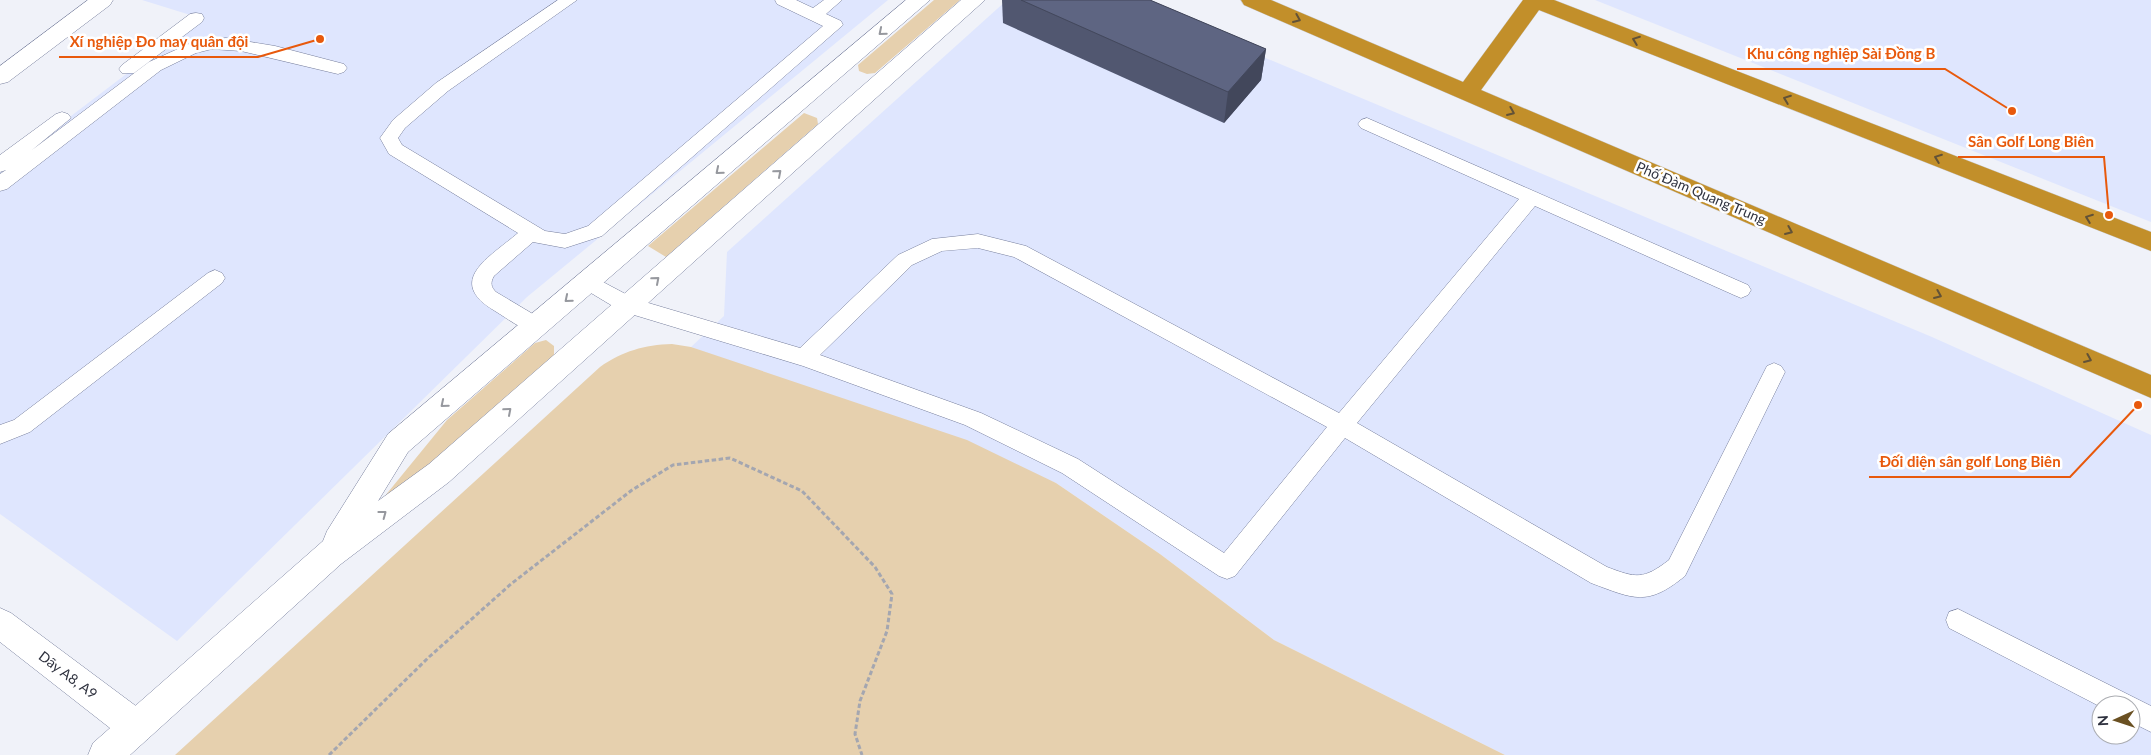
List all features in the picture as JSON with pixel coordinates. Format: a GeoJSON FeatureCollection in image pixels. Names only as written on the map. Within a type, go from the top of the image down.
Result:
{"type":"FeatureCollection","features":[{"type":"Feature","properties":{"kind":"highway","name":"Phố Đàm Quang Trung"},"geometry":{"type":"LineString","coordinates":[[1252,0],[2151,387]]}},
{"type":"Feature","properties":{"kind":"highway"},"geometry":{"type":"LineString","coordinates":[[1466,92],[1534,0],[2151,242]]}},
{"type":"Feature","properties":{"kind":"street"},"geometry":{"type":"LineString","coordinates":[[0,77],[102,0]]}},
{"type":"Feature","properties":{"kind":"street"},"geometry":{"type":"LineString","coordinates":[[330,554],[398,443],[920,0]]}},
{"type":"Feature","properties":{"kind":"street"},"geometry":{"type":"LineString","coordinates":[[105,755],[330,554],[439,473],[974,0]]}},
{"type":"Feature","properties":{"kind":"street"},"geometry":{"type":"LineString","coordinates":[[822,83],[860,101]]}},
{"type":"Feature","properties":{"kind":"street","name":"Dãy A8, A9"},"geometry":{"type":"LineString","coordinates":[[0,623],[136,727]]}},
{"type":"Feature","properties":{"kind":"lane"},"geometry":{"type":"LineString","coordinates":[[569,0],[442,87],[399,124],[390,138],[395,149],[540,237],[565,241],[595,231],[835,25],[782,0]]}},
{"type":"Feature","properties":{"kind":"lane"},"geometry":{"type":"LineString","coordinates":[[816,15],[834,0]]}},
{"type":"Feature","properties":{"kind":"lane"},"geometry":{"type":"LineString","coordinates":[[0,165],[196,18]]}},
{"type":"Feature","properties":{"kind":"lane"},"geometry":{"type":"LineString","coordinates":[[0,184],[155,66],[182,52],[212,44],[236,45],[338,68]]}},
{"type":"Feature","properties":{"kind":"lane"},"geometry":{"type":"LineString","coordinates":[[1367,124],[1741,290]]}},
{"type":"Feature","properties":{"kind":"lane"},"geometry":{"type":"LineString","coordinates":[[588,282],[628,305],[804,358],[870,380],[973,419],[1070,466],[1227,568],[1342,424],[1532,197]]}},
{"type":"Feature","properties":{"kind":"lane"},"geometry":{"type":"LineString","coordinates":[[532,232],[487,271],[481,281],[482,291],[488,298],[536,326]]}},
{"type":"Feature","properties":{"kind":"lane"},"geometry":{"type":"LineString","coordinates":[[804,358],[905,260],[939,244],[978,241],[1019,251],[1342,424],[1599,575],[1632,587],[1657,584],[1677,568],[1774,372]]}},
{"type":"Feature","properties":{"kind":"lane"},"geometry":{"type":"LineString","coordinates":[[0,435],[22,426],[215,278]]}},
{"type":"Feature","properties":{"kind":"lane"},"geometry":{"type":"LineString","coordinates":[[1958,620],[2104,695]]}},
{"type":"Feature","properties":{"kind":"path"},"geometry":{"type":"LineString","coordinates":[[329,755],[429,657],[511,584],[632,490],[673,465],[730,458],[802,491],[875,567],[892,594],[887,631],[860,700],[855,734],[862,755]]}},
{"type":"Feature","properties":{"kind":"shaded area"},"geometry":{"type":"Polygon","coordinates":[[[142,0],[888,0],[527,297],[177,641],[0,514],[0,170],[200,18],[142,0]]]}},
{"type":"Feature","properties":{"kind":"shaded area"},"geometry":{"type":"Polygon","coordinates":[[[934,0],[960,0],[875,73],[867,74],[859,71],[858,65],[934,0]]]}},
{"type":"Feature","properties":{"kind":"shaded area"},"geometry":{"type":"Polygon","coordinates":[[[1007,0],[1127,0],[1932,337],[2151,435],[2151,755],[1505,755],[1274,640],[1160,554],[1056,483],[691,347],[724,316],[727,252],[1007,0]]]}},
{"type":"Feature","properties":{"kind":"shaded area"},"geometry":{"type":"Polygon","coordinates":[[[1595,0],[2151,0],[2151,222],[1595,0]]]}},
{"type":"Feature","properties":{"kind":"shaded area"},"geometry":{"type":"Polygon","coordinates":[[[804,113],[817,118],[818,124],[666,257],[648,246],[804,113]]]}},
{"type":"Feature","properties":{"kind":"shaded area"},"geometry":{"type":"Polygon","coordinates":[[[546,340],[554,346],[554,355],[382,505],[380,502],[447,420],[535,343],[546,340]]]}},
{"type":"Feature","properties":{"kind":"shaded area"},"geometry":{"type":"Polygon","coordinates":[[[672,344],[691,347],[967,440],[1056,483],[1160,554],[1274,640],[1505,755],[175,755],[600,367],[634,350],[672,344]]]}},
{"type":"Feature","properties":{"kind":"building"},"geometry":{"type":"Polygon","coordinates":[[[1021,0],[1150,0],[1266,49],[1228,92],[1021,0]]]}},
{"type":"Feature","properties":{"kind":"place","name":"Xí nghiệp Đo may quân đội"},"geometry":{"type":"Point","coordinates":[320,39]}},
{"type":"Feature","properties":{"kind":"place","name":"Khu công nghiệp Sài Đồng B"},"geometry":{"type":"Point","coordinates":[2012,111]}},
{"type":"Feature","properties":{"kind":"place","name":"Sân Golf Long Biên"},"geometry":{"type":"Point","coordinates":[2109,215]}},
{"type":"Feature","properties":{"kind":"place","name":"Đối diện sân golf Long Biên"},"geometry":{"type":"Point","coordinates":[2138,405]}}]}
